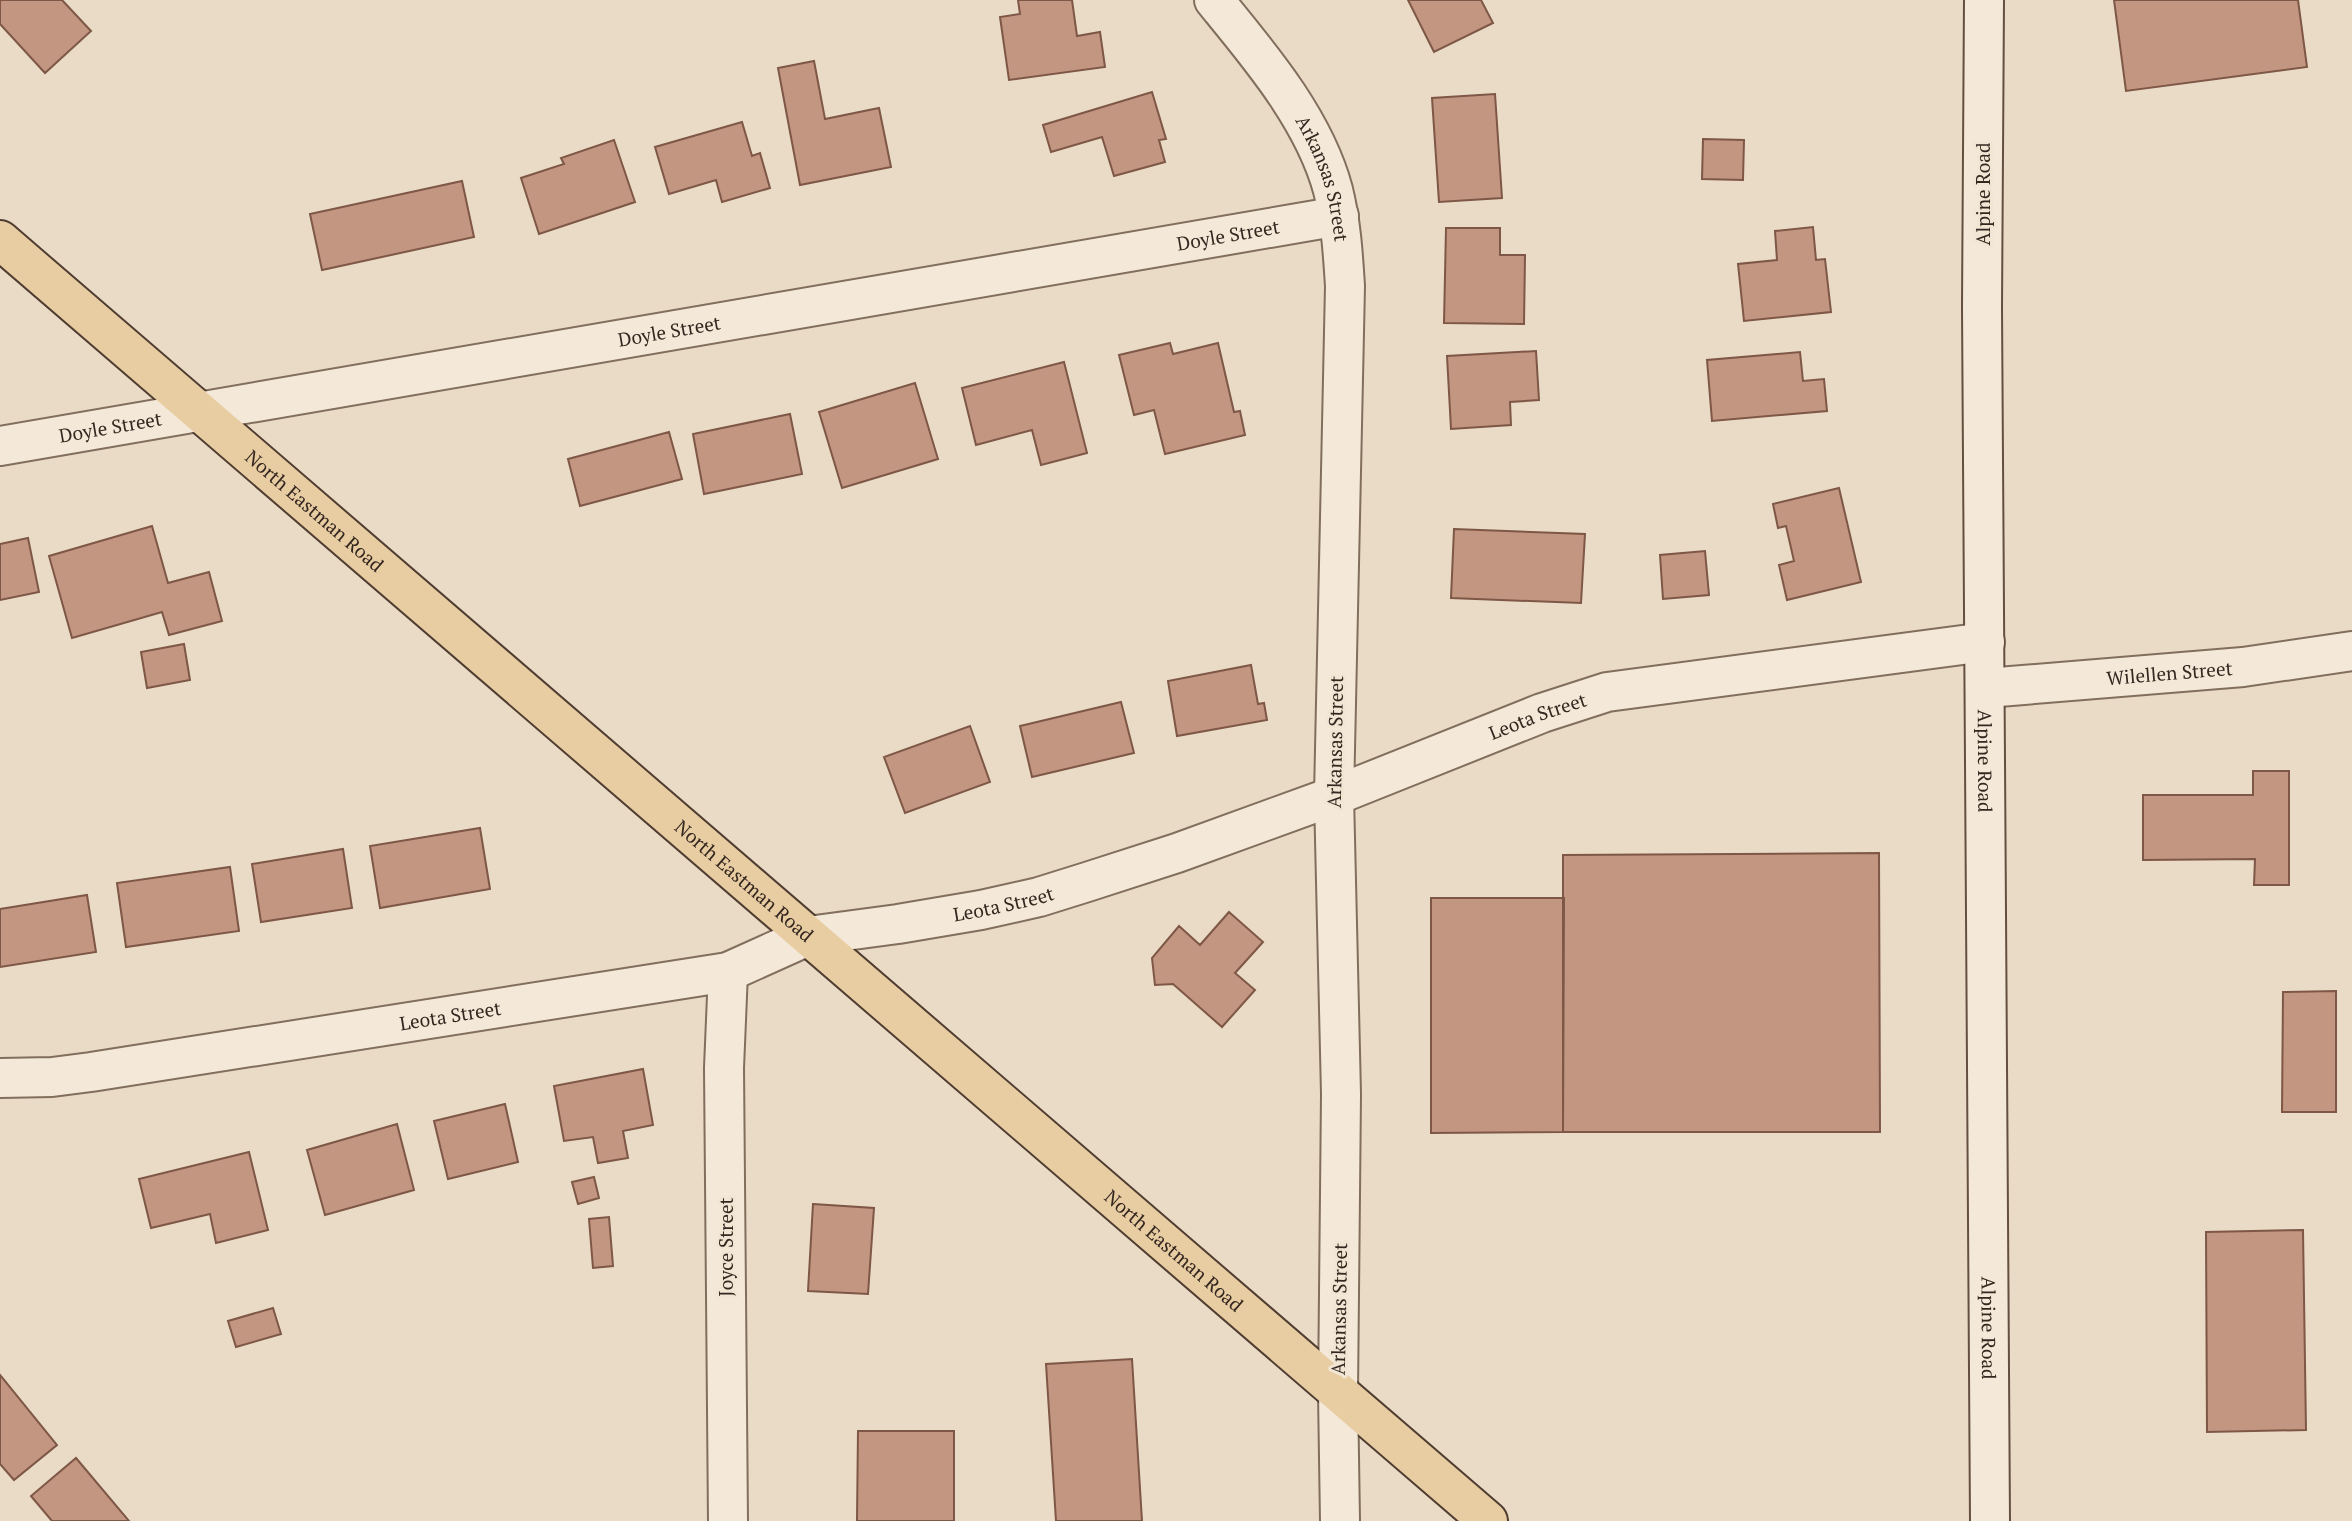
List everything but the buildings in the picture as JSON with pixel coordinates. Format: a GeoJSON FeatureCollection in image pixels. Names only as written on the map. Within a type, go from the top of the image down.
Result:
{"type":"FeatureCollection","features":[{"type":"Feature","properties":{"kind":"main road","name":"North Eastman Road"},"geometry":{"type":"LineString","coordinates":[[0,240],[1488,1521]]}},
{"type":"Feature","properties":{"kind":"street","name":"Arkansas Street"},"geometry":{"type":"LineString","coordinates":[[1214,0],[1259,54],[1303,122],[1325,167],[1339,216],[1345,286],[1334,796],[1341,1094],[1338,1393],[1340,1521]]}},
{"type":"Feature","properties":{"kind":"street","name":"Alpine Road"},"geometry":{"type":"LineString","coordinates":[[1984,0],[1982,307],[1990,1521]]}},
{"type":"Feature","properties":{"kind":"street","name":"Doyle Street"},"geometry":{"type":"LineString","coordinates":[[0,446],[1339,216]]}},
{"type":"Feature","properties":{"kind":"street","name":"Leota Street"},"geometry":{"type":"LineString","coordinates":[[0,1078],[52,1077],[91,1072],[728,972],[808,936],[898,925],[1039,897],[1177,853],[1334,796],[1542,713],[1607,692],[1985,642]]}},
{"type":"Feature","properties":{"kind":"street","name":"Wilellen Street"},"geometry":{"type":"LineString","coordinates":[[1986,688],[2243,667],[2352,651]]}},
{"type":"Feature","properties":{"kind":"street","name":"Joyce Street"},"geometry":{"type":"LineString","coordinates":[[728,972],[724,1068],[728,1521]]}}]}
